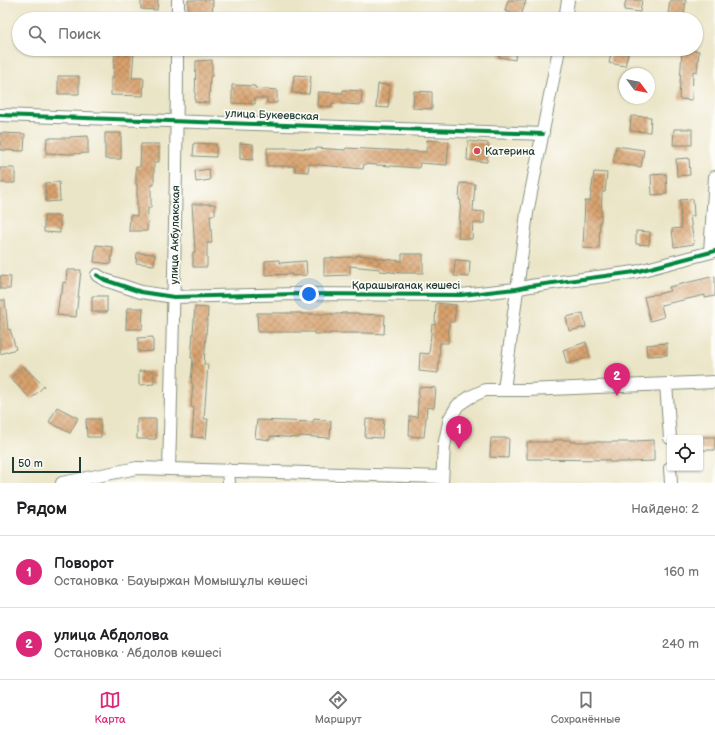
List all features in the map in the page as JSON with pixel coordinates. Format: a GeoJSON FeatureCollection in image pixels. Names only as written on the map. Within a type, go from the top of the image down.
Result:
{"type":"FeatureCollection","features":[{"type":"Feature","properties":{"kind":"street"},"geometry":{"type":"LineString","coordinates":[[178,0],[178,12]]}},
{"type":"Feature","properties":{"kind":"street"},"geometry":{"type":"LineString","coordinates":[[566,12],[568,0]]}},
{"type":"Feature","properties":{"kind":"street","name":"улица Акбулакская"},"geometry":{"type":"LineString","coordinates":[[169,469],[174,297],[178,56]]}},
{"type":"Feature","properties":{"kind":"street"},"geometry":{"type":"LineString","coordinates":[[504,390],[527,213],[558,56]]}},
{"type":"Feature","properties":{"kind":"street","name":"улица Букеевская"},"geometry":{"type":"LineString","coordinates":[[0,115],[543,134]]}},
{"type":"Feature","properties":{"kind":"street"},"geometry":{"type":"LineString","coordinates":[[713,252],[715,177]]}},
{"type":"Feature","properties":{"kind":"street","name":"Қарашығанақ көшесі"},"geometry":{"type":"LineString","coordinates":[[97,274],[105,280],[141,292],[174,297],[296,294],[461,295],[516,289],[635,272],[713,252]]}},
{"type":"Feature","properties":{"kind":"street"},"geometry":{"type":"LineString","coordinates":[[62,483],[137,468],[228,470],[442,480],[444,446],[450,418],[458,405],[485,390],[527,390],[715,382]]}},
{"type":"Feature","properties":{"kind":"street"},"geometry":{"type":"LineString","coordinates":[[666,384],[670,435]]}},
{"type":"Feature","properties":{"kind":"street"},"geometry":{"type":"LineString","coordinates":[[228,470],[229,483]]}},
{"type":"Feature","properties":{"kind":"street"},"geometry":{"type":"LineString","coordinates":[[670,471],[671,483]]}},
{"type":"Feature","properties":{"kind":"building"},"geometry":{"type":"Polygon","coordinates":[[[141,0],[158,0],[157,10],[141,9],[141,0]]]}},
{"type":"Feature","properties":{"kind":"building"},"geometry":{"type":"Polygon","coordinates":[[[188,0],[213,0],[212,12],[188,12],[188,0]]]}},
{"type":"Feature","properties":{"kind":"building"},"geometry":{"type":"Polygon","coordinates":[[[508,0],[526,0],[522,12],[505,11],[508,0]]]}},
{"type":"Feature","properties":{"kind":"building"},"geometry":{"type":"Polygon","coordinates":[[[626,0],[642,0],[640,12],[624,10],[626,0]]]}},
{"type":"Feature","properties":{"kind":"building"},"geometry":{"type":"Polygon","coordinates":[[[670,0],[686,0],[684,12],[668,12],[670,0]]]}},
{"type":"Feature","properties":{"kind":"building"},"geometry":{"type":"Polygon","coordinates":[[[115,56],[134,56],[132,78],[144,78],[143,96],[111,95],[111,77],[113,78],[115,56]]]}},
{"type":"Feature","properties":{"kind":"building"},"geometry":{"type":"Polygon","coordinates":[[[499,56],[515,56],[515,60],[499,56]]]}},
{"type":"Feature","properties":{"kind":"building"},"geometry":{"type":"Polygon","coordinates":[[[611,56],[628,56],[625,66],[609,63],[611,56]]]}},
{"type":"Feature","properties":{"kind":"building"},"geometry":{"type":"Polygon","coordinates":[[[682,56],[699,56],[697,72],[693,71],[692,100],[679,99],[682,56]]]}},
{"type":"Feature","properties":{"kind":"building"},"geometry":{"type":"Polygon","coordinates":[[[212,60],[209,103],[195,102],[196,61],[212,60]]]}},
{"type":"Feature","properties":{"kind":"building"},"geometry":{"type":"Polygon","coordinates":[[[294,75],[311,76],[309,94],[292,93],[294,75]]]}},
{"type":"Feature","properties":{"kind":"building"},"geometry":{"type":"Polygon","coordinates":[[[58,76],[79,76],[79,94],[58,94],[58,76]]]}},
{"type":"Feature","properties":{"kind":"building"},"geometry":{"type":"Polygon","coordinates":[[[378,84],[390,85],[388,108],[376,107],[378,84]]]}},
{"type":"Feature","properties":{"kind":"building"},"geometry":{"type":"Polygon","coordinates":[[[232,85],[255,86],[255,88],[277,90],[277,103],[267,103],[267,98],[255,98],[255,104],[232,103],[232,85]]]}},
{"type":"Feature","properties":{"kind":"building"},"geometry":{"type":"Polygon","coordinates":[[[343,90],[362,91],[361,105],[332,103],[332,107],[317,106],[318,92],[343,93],[343,90]]]}},
{"type":"Feature","properties":{"kind":"building"},"geometry":{"type":"Polygon","coordinates":[[[414,91],[432,92],[432,109],[413,108],[414,91]]]}},
{"type":"Feature","properties":{"kind":"building"},"geometry":{"type":"Polygon","coordinates":[[[631,116],[651,117],[650,132],[630,131],[631,116]]]}},
{"type":"Feature","properties":{"kind":"building"},"geometry":{"type":"Polygon","coordinates":[[[674,129],[692,129],[692,145],[673,145],[674,129]]]}},
{"type":"Feature","properties":{"kind":"building"},"geometry":{"type":"Polygon","coordinates":[[[0,133],[25,134],[24,151],[0,150],[0,133]]]}},
{"type":"Feature","properties":{"kind":"building"},"geometry":{"type":"Polygon","coordinates":[[[105,133],[121,133],[121,159],[105,159],[105,133]]]}},
{"type":"Feature","properties":{"kind":"building"},"geometry":{"type":"Polygon","coordinates":[[[88,136],[88,153],[46,153],[47,138],[88,136]]]}},
{"type":"Feature","properties":{"kind":"building"},"geometry":{"type":"Polygon","coordinates":[[[427,140],[449,142],[447,165],[420,163],[419,168],[364,164],[363,169],[309,164],[308,172],[295,171],[295,166],[267,166],[267,148],[317,148],[345,150],[346,148],[426,152],[427,140]]]}},
{"type":"Feature","properties":{"kind":"building","name":"Катерина"},"geometry":{"type":"Polygon","coordinates":[[[468,141],[488,143],[487,162],[467,160],[468,141]]]}},
{"type":"Feature","properties":{"kind":"building"},"geometry":{"type":"Polygon","coordinates":[[[194,143],[216,144],[216,157],[193,156],[194,143]]]}},
{"type":"Feature","properties":{"kind":"building"},"geometry":{"type":"Polygon","coordinates":[[[240,143],[253,144],[253,160],[240,159],[240,143]]]}},
{"type":"Feature","properties":{"kind":"building"},"geometry":{"type":"Polygon","coordinates":[[[141,144],[159,144],[159,162],[154,162],[154,185],[151,185],[151,208],[148,208],[147,231],[129,231],[130,215],[137,216],[136,167],[140,167],[141,144]]]}},
{"type":"Feature","properties":{"kind":"building"},"geometry":{"type":"Polygon","coordinates":[[[616,146],[644,150],[641,167],[613,163],[616,146]]]}},
{"type":"Feature","properties":{"kind":"building"},"geometry":{"type":"Polygon","coordinates":[[[689,158],[690,175],[677,176],[676,159],[689,158]]]}},
{"type":"Feature","properties":{"kind":"building"},"geometry":{"type":"Polygon","coordinates":[[[0,168],[15,168],[15,183],[0,183],[0,168]]]}},
{"type":"Feature","properties":{"kind":"building"},"geometry":{"type":"Polygon","coordinates":[[[209,169],[210,180],[196,182],[195,171],[209,169]]]}},
{"type":"Feature","properties":{"kind":"building"},"geometry":{"type":"Polygon","coordinates":[[[594,172],[607,173],[605,192],[602,192],[599,249],[583,248],[585,201],[590,201],[594,172]]]}},
{"type":"Feature","properties":{"kind":"building"},"geometry":{"type":"Polygon","coordinates":[[[666,174],[667,194],[652,195],[651,175],[666,174]]]}},
{"type":"Feature","properties":{"kind":"building"},"geometry":{"type":"Polygon","coordinates":[[[59,182],[60,201],[46,202],[45,183],[59,182]]]}},
{"type":"Feature","properties":{"kind":"building"},"geometry":{"type":"Polygon","coordinates":[[[460,183],[475,184],[473,211],[485,212],[484,223],[473,223],[472,239],[458,238],[461,200],[459,200],[460,183]]]}},
{"type":"Feature","properties":{"kind":"building"},"geometry":{"type":"Polygon","coordinates":[[[693,199],[694,216],[690,216],[694,244],[674,247],[672,229],[681,228],[680,200],[693,199]]]}},
{"type":"Feature","properties":{"kind":"building"},"geometry":{"type":"Polygon","coordinates":[[[192,204],[215,204],[215,215],[210,215],[212,243],[207,243],[207,267],[193,267],[193,252],[195,252],[192,204]]]}},
{"type":"Feature","properties":{"kind":"building"},"geometry":{"type":"Polygon","coordinates":[[[44,216],[60,216],[60,233],[44,232],[44,216]]]}},
{"type":"Feature","properties":{"kind":"building"},"geometry":{"type":"Polygon","coordinates":[[[636,231],[650,232],[649,245],[636,244],[636,231]]]}},
{"type":"Feature","properties":{"kind":"building"},"geometry":{"type":"Polygon","coordinates":[[[96,245],[113,247],[111,264],[94,262],[96,245]]]}},
{"type":"Feature","properties":{"kind":"building"},"geometry":{"type":"Polygon","coordinates":[[[137,253],[155,254],[154,265],[136,263],[137,253]]]}},
{"type":"Feature","properties":{"kind":"building"},"geometry":{"type":"Polygon","coordinates":[[[402,254],[423,254],[423,273],[380,271],[380,269],[350,266],[350,275],[324,276],[324,258],[356,257],[357,255],[402,261],[402,254]]]}},
{"type":"Feature","properties":{"kind":"building"},"geometry":{"type":"Polygon","coordinates":[[[279,260],[280,263],[306,261],[307,275],[265,275],[265,261],[279,260]]]}},
{"type":"Feature","properties":{"kind":"building"},"geometry":{"type":"Polygon","coordinates":[[[455,260],[470,261],[469,277],[454,276],[455,260]]]}},
{"type":"Feature","properties":{"kind":"building"},"geometry":{"type":"Polygon","coordinates":[[[67,270],[81,270],[76,317],[57,315],[63,282],[66,283],[67,270]]]}},
{"type":"Feature","properties":{"kind":"building"},"geometry":{"type":"Polygon","coordinates":[[[0,276],[11,277],[10,289],[0,289],[0,276]]]}},
{"type":"Feature","properties":{"kind":"building"},"geometry":{"type":"Polygon","coordinates":[[[715,276],[715,296],[705,298],[705,295],[661,305],[664,317],[650,321],[644,297],[670,291],[669,287],[715,276]]]}},
{"type":"Feature","properties":{"kind":"building"},"geometry":{"type":"Polygon","coordinates":[[[92,296],[107,296],[107,312],[92,312],[92,296]]]}},
{"type":"Feature","properties":{"kind":"building"},"geometry":{"type":"Polygon","coordinates":[[[0,300],[5,300],[8,330],[10,329],[16,349],[0,354],[0,300]]]}},
{"type":"Feature","properties":{"kind":"building"},"geometry":{"type":"Polygon","coordinates":[[[436,303],[456,305],[454,322],[449,322],[448,343],[440,343],[438,373],[419,371],[420,353],[429,354],[432,324],[435,325],[436,303]]]}},
{"type":"Feature","properties":{"kind":"building"},"geometry":{"type":"Polygon","coordinates":[[[195,307],[208,308],[204,364],[208,364],[204,419],[208,419],[206,438],[192,437],[194,408],[191,407],[193,358],[191,358],[195,307]]]}},
{"type":"Feature","properties":{"kind":"building"},"geometry":{"type":"Polygon","coordinates":[[[127,308],[143,308],[142,329],[126,329],[127,308]]]}},
{"type":"Feature","properties":{"kind":"building"},"geometry":{"type":"Polygon","coordinates":[[[257,313],[358,313],[385,315],[384,334],[258,332],[257,313]]]}},
{"type":"Feature","properties":{"kind":"building"},"geometry":{"type":"Polygon","coordinates":[[[583,313],[586,327],[569,331],[566,317],[583,313]]]}},
{"type":"Feature","properties":{"kind":"building"},"geometry":{"type":"Polygon","coordinates":[[[153,337],[153,351],[138,352],[138,338],[153,337]]]}},
{"type":"Feature","properties":{"kind":"building"},"geometry":{"type":"Polygon","coordinates":[[[586,342],[590,357],[567,364],[563,350],[586,342]]]}},
{"type":"Feature","properties":{"kind":"building"},"geometry":{"type":"Polygon","coordinates":[[[667,343],[667,355],[647,356],[646,345],[667,343]]]}},
{"type":"Feature","properties":{"kind":"building"},"geometry":{"type":"Polygon","coordinates":[[[23,366],[44,386],[31,399],[11,379],[23,366]]]}},
{"type":"Feature","properties":{"kind":"building"},"geometry":{"type":"Polygon","coordinates":[[[139,371],[154,371],[154,384],[139,385],[139,371]]]}},
{"type":"Feature","properties":{"kind":"building"},"geometry":{"type":"Polygon","coordinates":[[[419,387],[436,388],[434,408],[427,407],[424,437],[409,436],[410,416],[417,417],[419,387]]]}},
{"type":"Feature","properties":{"kind":"building"},"geometry":{"type":"Polygon","coordinates":[[[57,407],[78,418],[70,433],[49,422],[57,407]]]}},
{"type":"Feature","properties":{"kind":"building"},"geometry":{"type":"Polygon","coordinates":[[[86,419],[100,419],[101,437],[87,437],[86,419]]]}},
{"type":"Feature","properties":{"kind":"building"},"geometry":{"type":"Polygon","coordinates":[[[137,419],[156,419],[156,439],[137,439],[137,419]]]}},
{"type":"Feature","properties":{"kind":"building"},"geometry":{"type":"Polygon","coordinates":[[[314,419],[331,421],[330,438],[270,436],[270,440],[255,438],[257,420],[313,422],[314,419]]]}},
{"type":"Feature","properties":{"kind":"building"},"geometry":{"type":"Polygon","coordinates":[[[366,419],[384,420],[382,438],[365,437],[366,419]]]}},
{"type":"Feature","properties":{"kind":"building"},"geometry":{"type":"Polygon","coordinates":[[[703,437],[715,437],[715,450],[703,450],[703,437]]]}},
{"type":"Feature","properties":{"kind":"building"},"geometry":{"type":"Polygon","coordinates":[[[491,438],[509,438],[508,458],[490,457],[491,438]]]}},
{"type":"Feature","properties":{"kind":"building"},"geometry":{"type":"Polygon","coordinates":[[[553,440],[571,440],[570,442],[636,442],[654,440],[654,461],[609,462],[609,460],[527,459],[527,442],[553,442],[553,440]]]}},
{"type":"Feature","properties":{"kind":"cycle path"},"geometry":{"type":"LineString","coordinates":[[0,115],[543,134]]}},
{"type":"Feature","properties":{"kind":"cycle path"},"geometry":{"type":"LineString","coordinates":[[97,275],[105,280],[141,292],[174,297],[296,294],[461,295],[516,289],[635,272],[715,251]]}},
{"type":"Feature","properties":{"kind":"place","name":"Катерина"},"geometry":{"type":"Point","coordinates":[477,151]}},
{"type":"Feature","properties":{"kind":"place","name":"улица Абдолова"},"geometry":{"type":"Point","coordinates":[617,396]}},
{"type":"Feature","properties":{"kind":"place","name":"Поворот"},"geometry":{"type":"Point","coordinates":[459,449]}}]}
